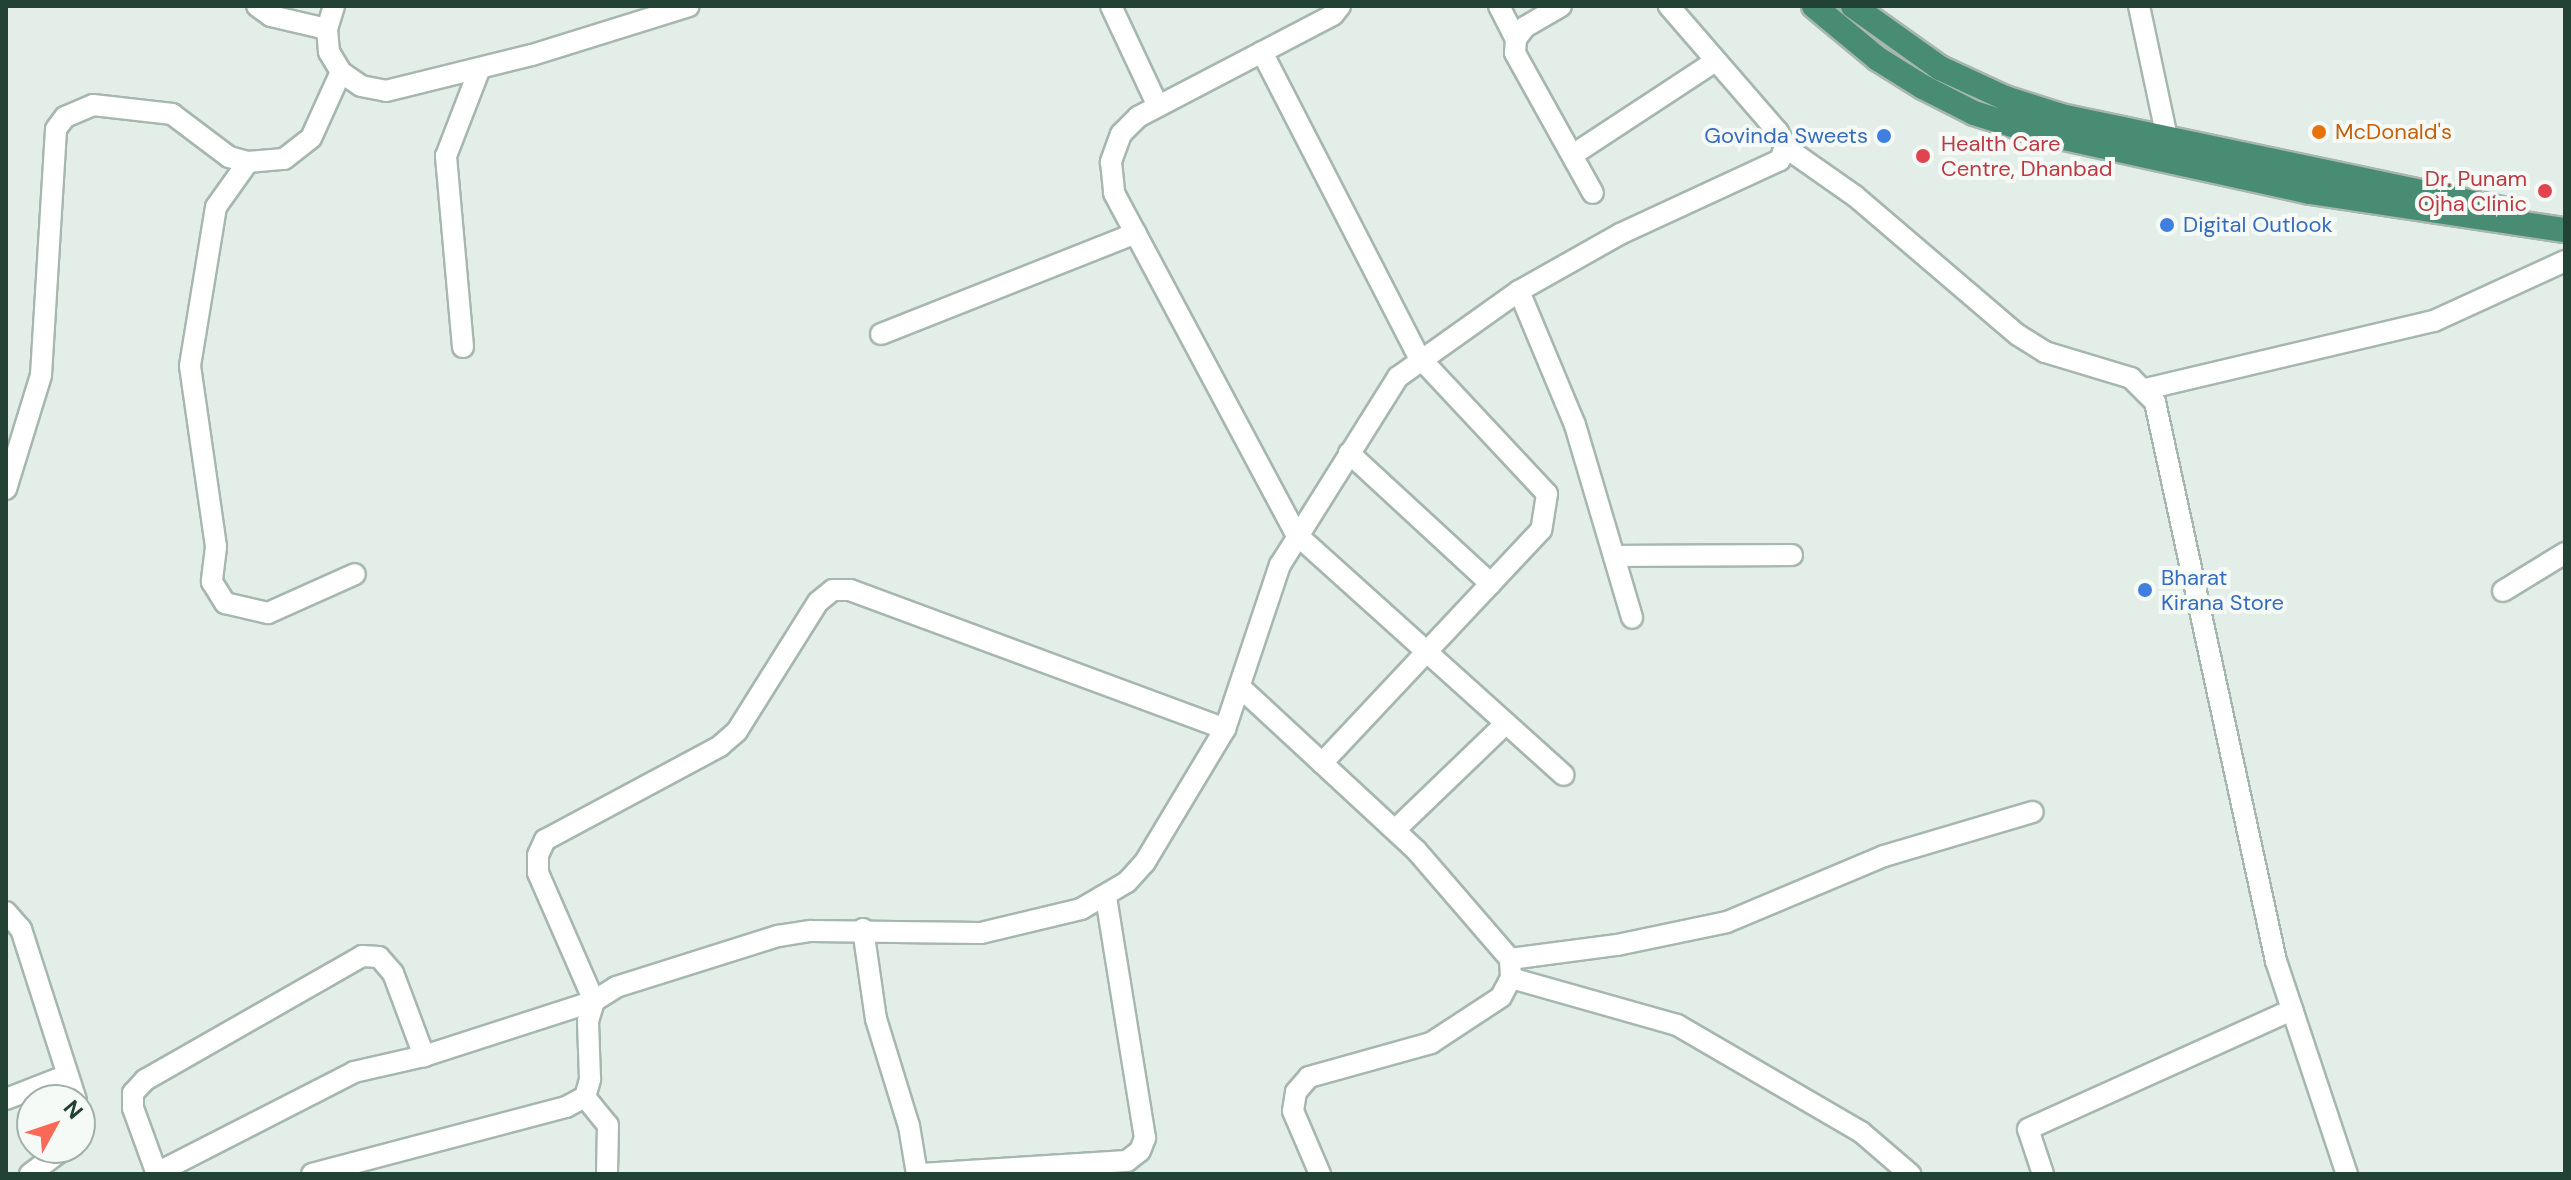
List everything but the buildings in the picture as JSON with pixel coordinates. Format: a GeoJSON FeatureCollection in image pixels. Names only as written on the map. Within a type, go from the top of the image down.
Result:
{"type":"FeatureCollection","features":[{"type":"Feature","properties":{"kind":"highway"},"geometry":{"type":"LineString","coordinates":[[1814,6],[1878,59],[1974,113],[2172,163],[2411,210],[2530,222],[2565,230]]}},
{"type":"Feature","properties":{"kind":"highway"},"geometry":{"type":"LineString","coordinates":[[1853,6],[1940,68],[2005,98],[2166,137],[2491,203],[2530,222]]}},
{"type":"Feature","properties":{"kind":"street"},"geometry":{"type":"LineString","coordinates":[[257,6],[271,16],[327,29]]}},
{"type":"Feature","properties":{"kind":"street"},"geometry":{"type":"LineString","coordinates":[[334,6],[327,29],[329,52],[341,72],[361,86],[386,91],[480,68],[689,6]]}},
{"type":"Feature","properties":{"kind":"street"},"geometry":{"type":"LineString","coordinates":[[1111,6],[1157,104]]}},
{"type":"Feature","properties":{"kind":"street"},"geometry":{"type":"LineString","coordinates":[[1340,6],[1333,15],[1157,104],[1121,134],[1111,162],[1114,193],[1296,534],[1564,775]]}},
{"type":"Feature","properties":{"kind":"street"},"geometry":{"type":"LineString","coordinates":[[1499,6],[1516,39],[1515,53],[1593,193]]}},
{"type":"Feature","properties":{"kind":"street"},"geometry":{"type":"LineString","coordinates":[[1516,39],[1525,27],[1561,6]]}},
{"type":"Feature","properties":{"kind":"street"},"geometry":{"type":"LineString","coordinates":[[1669,6],[1785,147],[1855,196],[2018,335],[2045,352],[2131,378],[2146,389],[2159,416],[2249,850],[2292,1010],[2347,1174]]}},
{"type":"Feature","properties":{"kind":"street"},"geometry":{"type":"LineString","coordinates":[[2139,6],[2172,163]]}},
{"type":"Feature","properties":{"kind":"street"},"geometry":{"type":"LineString","coordinates":[[1262,52],[1419,357],[1547,494],[1541,530],[1322,763]]}},
{"type":"Feature","properties":{"kind":"street"},"geometry":{"type":"LineString","coordinates":[[1574,154],[1714,62]]}},
{"type":"Feature","properties":{"kind":"street"},"geometry":{"type":"LineString","coordinates":[[463,347],[446,156],[480,68]]}},
{"type":"Feature","properties":{"kind":"street"},"geometry":{"type":"LineString","coordinates":[[6,489],[41,375],[56,129],[76,109],[93,105],[172,114],[229,157],[248,162],[284,159],[300,151],[341,72]]}},
{"type":"Feature","properties":{"kind":"street"},"geometry":{"type":"LineString","coordinates":[[424,1056],[393,973],[379,957],[362,956],[145,1080],[133,1093],[133,1108],[157,1174],[354,1072],[424,1056],[594,1001],[616,987],[778,936],[863,929],[981,933],[1081,909],[1106,898],[1145,862],[1225,729],[1241,688],[1266,598],[1296,534],[1349,453],[1379,399],[1419,357],[1519,291],[1620,234],[1768,169],[1785,147]]}},
{"type":"Feature","properties":{"kind":"street"},"geometry":{"type":"LineString","coordinates":[[248,162],[216,207],[190,366],[216,547],[212,582],[225,603],[268,613],[355,574]]}},
{"type":"Feature","properties":{"kind":"street"},"geometry":{"type":"LineString","coordinates":[[881,334],[1136,233]]}},
{"type":"Feature","properties":{"kind":"street"},"geometry":{"type":"LineString","coordinates":[[2146,389],[2434,321],[2565,261]]}},
{"type":"Feature","properties":{"kind":"street"},"geometry":{"type":"LineString","coordinates":[[1519,291],[1575,425],[1632,618]]}},
{"type":"Feature","properties":{"kind":"street"},"geometry":{"type":"LineString","coordinates":[[1349,453],[1491,584]]}},
{"type":"Feature","properties":{"kind":"street"},"geometry":{"type":"LineString","coordinates":[[2503,591],[2565,553]]}},
{"type":"Feature","properties":{"kind":"street"},"geometry":{"type":"LineString","coordinates":[[1614,556],[1792,555]]}},
{"type":"Feature","properties":{"kind":"street"},"geometry":{"type":"LineString","coordinates":[[312,1174],[566,1107],[585,1097],[590,1079],[588,1021],[594,1001],[538,873],[538,855],[545,840],[720,746],[737,731],[818,602],[833,590],[850,590],[1225,729]]}},
{"type":"Feature","properties":{"kind":"street"},"geometry":{"type":"LineString","coordinates":[[1241,688],[1395,830],[1511,968],[1677,1025],[1861,1132],[1910,1174]]}},
{"type":"Feature","properties":{"kind":"street"},"geometry":{"type":"LineString","coordinates":[[1395,830],[1506,723]]}},
{"type":"Feature","properties":{"kind":"street"},"geometry":{"type":"LineString","coordinates":[[1511,968],[1727,922],[1895,853],[2033,812]]}},
{"type":"Feature","properties":{"kind":"street"},"geometry":{"type":"LineString","coordinates":[[863,929],[876,1019],[909,1126],[919,1174],[1127,1161],[1140,1151],[1145,1138],[1106,898]]}},
{"type":"Feature","properties":{"kind":"street"},"geometry":{"type":"LineString","coordinates":[[6,912],[21,929],[71,1084]]}},
{"type":"Feature","properties":{"kind":"street"},"geometry":{"type":"LineString","coordinates":[[1320,1174],[1293,1111],[1296,1092],[1309,1077],[1431,1043],[1501,997],[1511,968]]}},
{"type":"Feature","properties":{"kind":"street"},"geometry":{"type":"LineString","coordinates":[[2043,1174],[2028,1129],[2292,1010]]}},
{"type":"Feature","properties":{"kind":"street"},"geometry":{"type":"LineString","coordinates":[[6,1099],[68,1075]]}},
{"type":"Feature","properties":{"kind":"street"},"geometry":{"type":"LineString","coordinates":[[585,1097],[608,1125],[607,1174]]}},
{"type":"Feature","properties":{"kind":"place","name":"McDonald's"},"geometry":{"type":"Point","coordinates":[2319,132]}},
{"type":"Feature","properties":{"kind":"place","name":"Govinda Sweets"},"geometry":{"type":"Point","coordinates":[1884,136]}},
{"type":"Feature","properties":{"kind":"place","name":"Health Care Centre, Dhanbad"},"geometry":{"type":"Point","coordinates":[1923,156]}},
{"type":"Feature","properties":{"kind":"place","name":"Dr. Punam Ojha Clinic"},"geometry":{"type":"Point","coordinates":[2545,191]}},
{"type":"Feature","properties":{"kind":"place","name":"Digital Outlook"},"geometry":{"type":"Point","coordinates":[2167,225]}},
{"type":"Feature","properties":{"kind":"place","name":"Bharat Kirana Store"},"geometry":{"type":"Point","coordinates":[2145,590]}}]}
